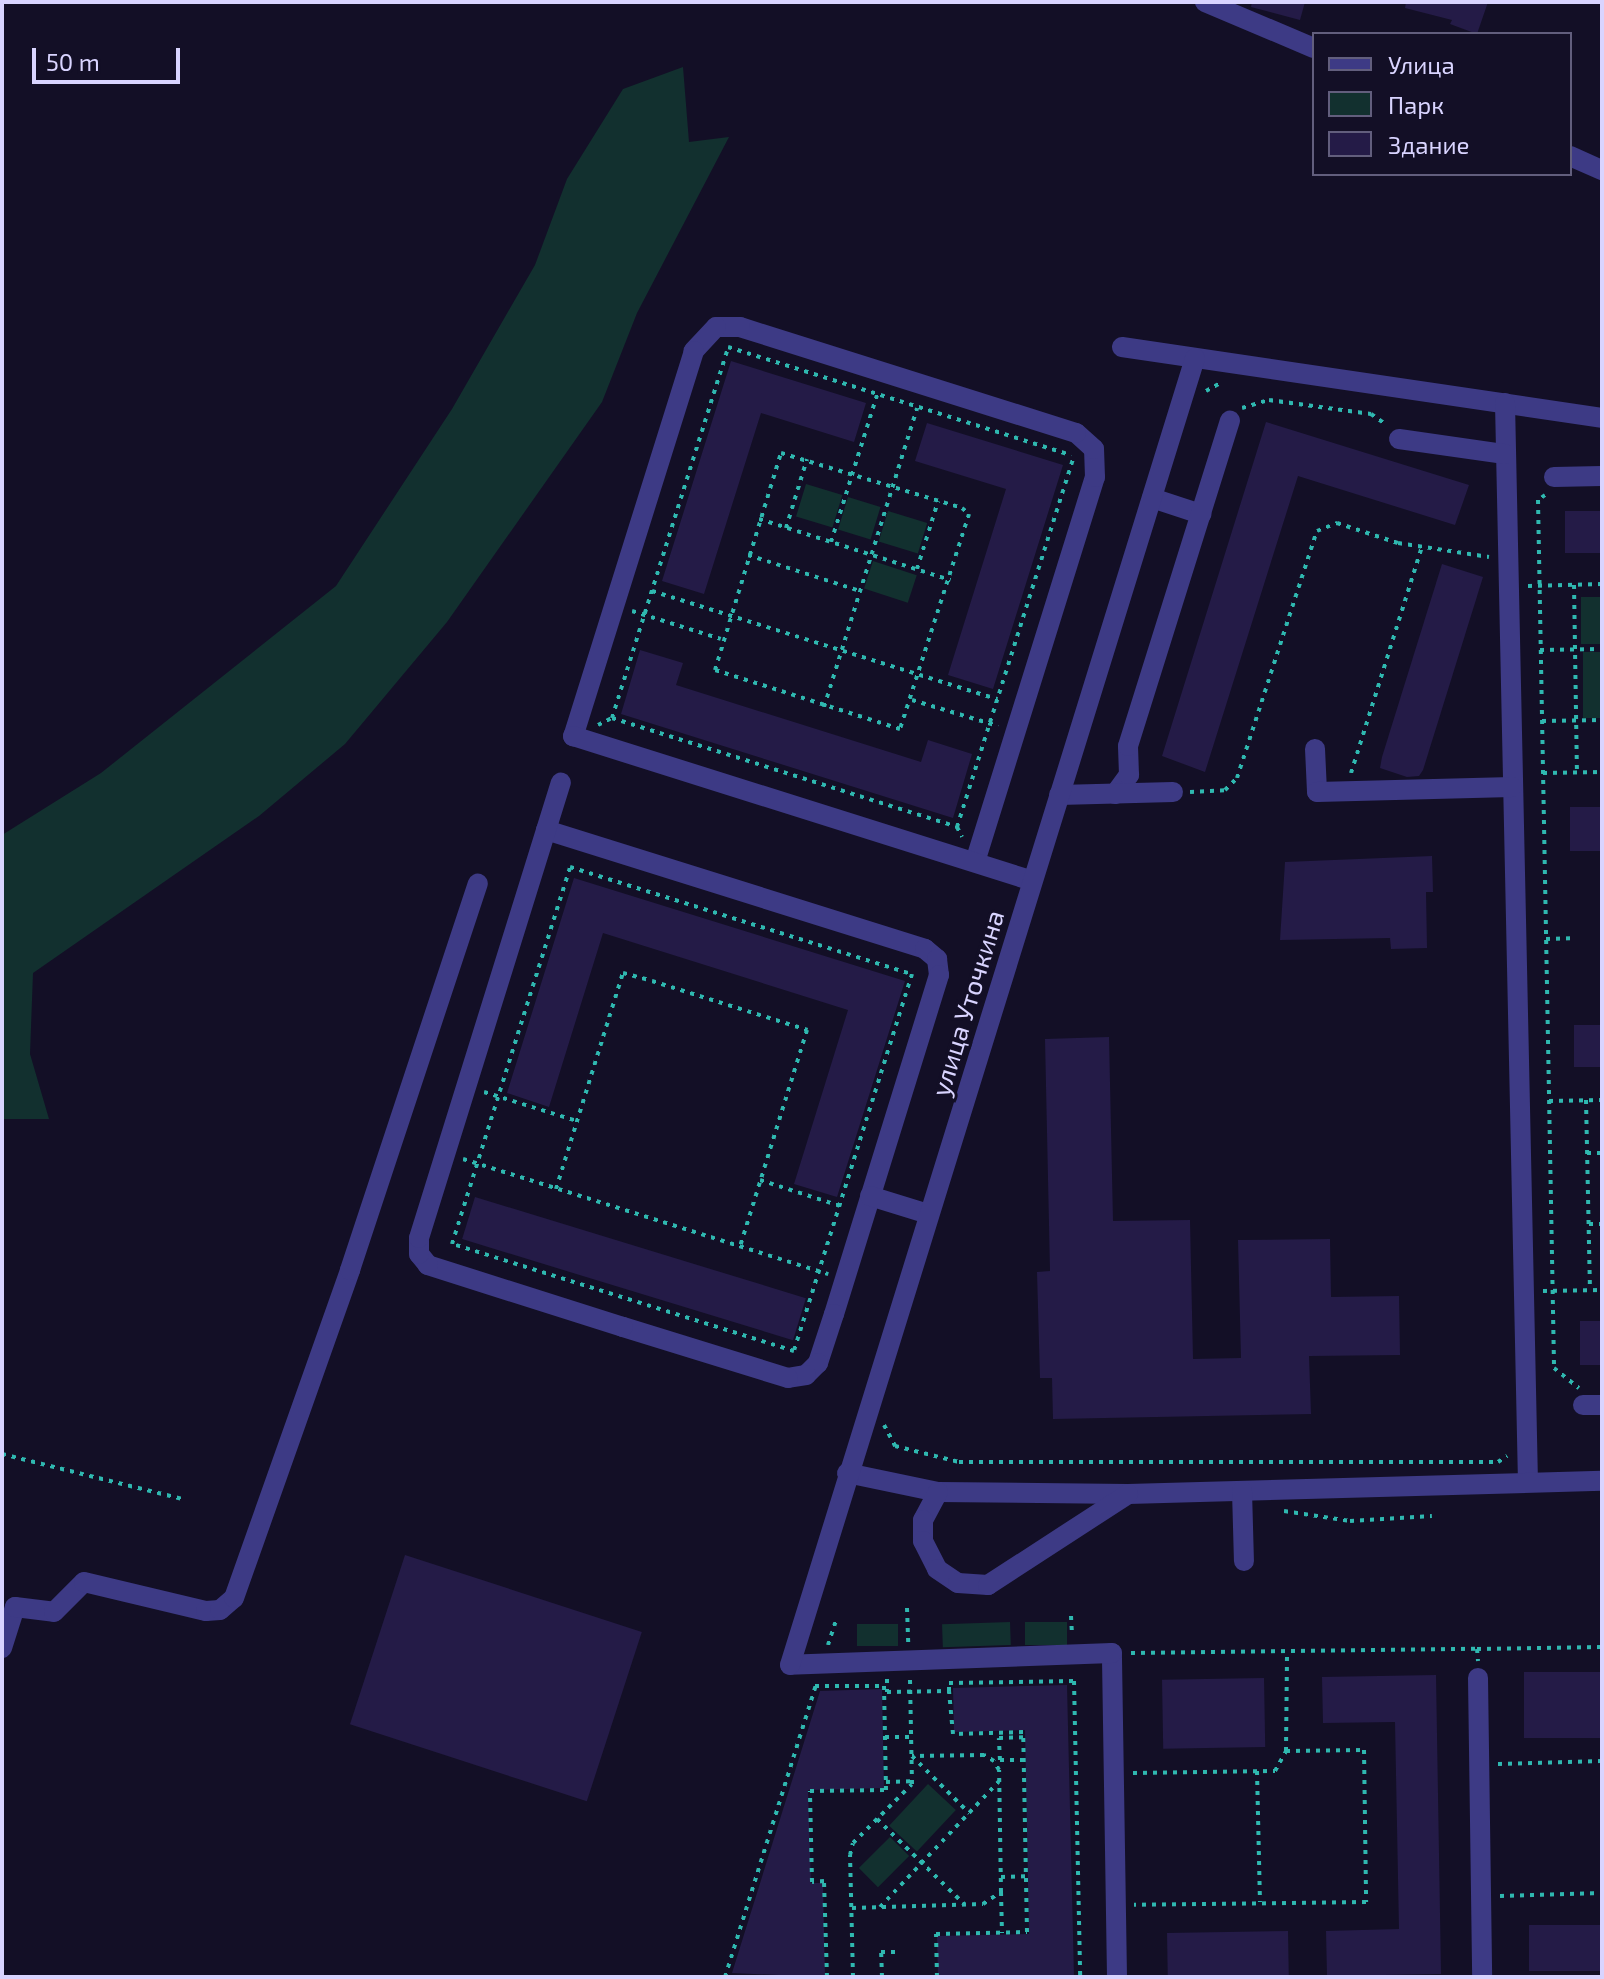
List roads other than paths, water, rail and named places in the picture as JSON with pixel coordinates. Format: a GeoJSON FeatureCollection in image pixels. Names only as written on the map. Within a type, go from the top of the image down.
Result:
{"type":"FeatureCollection","features":[{"type":"Feature","properties":{"kind":"street"},"geometry":{"type":"LineString","coordinates":[[1205,2],[1237,8],[1312,47]]}},
{"type":"Feature","properties":{"kind":"street"},"geometry":{"type":"LineString","coordinates":[[1572,157],[1602,170]]}},
{"type":"Feature","properties":{"kind":"street"},"geometry":{"type":"LineString","coordinates":[[975,862],[1095,477],[1094,449],[1076,433],[740,327],[725,325],[707,332],[694,351],[573,736],[1032,881]]}},
{"type":"Feature","properties":{"kind":"street"},"geometry":{"type":"LineString","coordinates":[[1122,347],[1602,418]]}},
{"type":"Feature","properties":{"kind":"street","name":"улица Уточкина"},"geometry":{"type":"LineString","coordinates":[[1117,1977],[1112,1653],[790,1665],[1195,358]]}},
{"type":"Feature","properties":{"kind":"street"},"geometry":{"type":"LineString","coordinates":[[1505,403],[1528,1482]]}},
{"type":"Feature","properties":{"kind":"street"},"geometry":{"type":"LineString","coordinates":[[1115,794],[1129,775],[1128,746],[1230,421]]}},
{"type":"Feature","properties":{"kind":"street"},"geometry":{"type":"LineString","coordinates":[[1399,439],[1505,454]]}},
{"type":"Feature","properties":{"kind":"street"},"geometry":{"type":"LineString","coordinates":[[1554,477],[1602,476]]}},
{"type":"Feature","properties":{"kind":"street"},"geometry":{"type":"LineString","coordinates":[[1152,498],[1201,514]]}},
{"type":"Feature","properties":{"kind":"street"},"geometry":{"type":"LineString","coordinates":[[1315,749],[1317,792],[1512,787]]}},
{"type":"Feature","properties":{"kind":"street"},"geometry":{"type":"LineString","coordinates":[[546,830],[934,955],[939,975],[818,1363],[797,1378],[623,1327],[423,1260],[419,1238],[546,830],[561,783]]}},
{"type":"Feature","properties":{"kind":"street"},"geometry":{"type":"LineString","coordinates":[[1059,795],[1173,792]]}},
{"type":"Feature","properties":{"kind":"street"},"geometry":{"type":"LineString","coordinates":[[2,1648],[15,1607],[54,1612],[74,1589],[94,1580],[206,1611],[220,1610],[234,1598],[350,1270],[478,884]]}},
{"type":"Feature","properties":{"kind":"street"},"geometry":{"type":"LineString","coordinates":[[870,1196],[928,1214]]}},
{"type":"Feature","properties":{"kind":"street"},"geometry":{"type":"LineString","coordinates":[[847,1473],[938,1492],[1128,1494],[1602,1481]]}},
{"type":"Feature","properties":{"kind":"street"},"geometry":{"type":"LineString","coordinates":[[1242,1491],[1244,1561]]}},
{"type":"Feature","properties":{"kind":"street"},"geometry":{"type":"LineString","coordinates":[[938,1492],[923,1520],[923,1541],[937,1569],[958,1583],[988,1585],[1128,1494]]}},
{"type":"Feature","properties":{"kind":"street"},"geometry":{"type":"LineString","coordinates":[[1478,1678],[1482,1977]]}}]}
